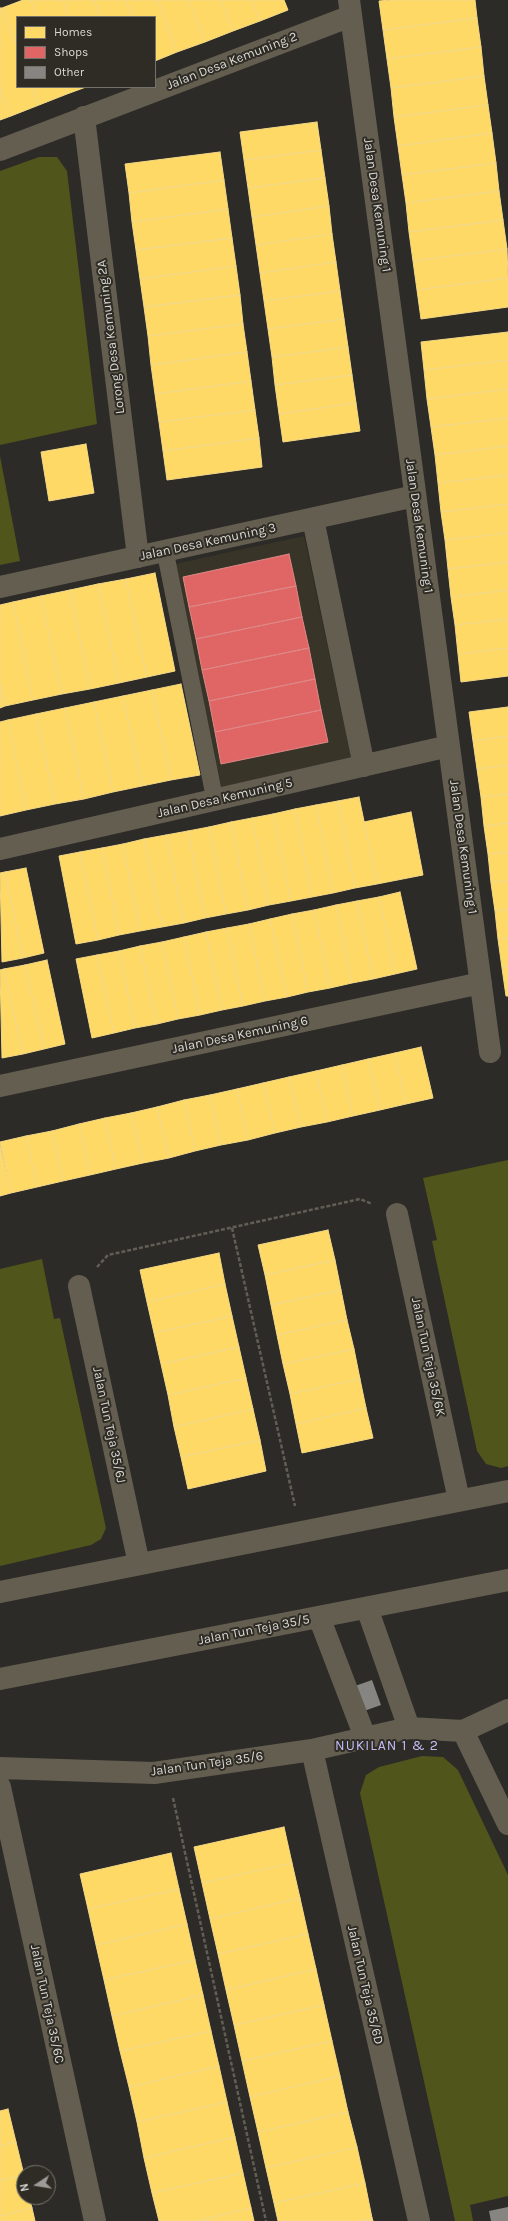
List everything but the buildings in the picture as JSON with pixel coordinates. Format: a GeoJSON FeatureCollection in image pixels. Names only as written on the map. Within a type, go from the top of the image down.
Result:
{"type":"FeatureCollection","features":[{"type":"Feature","properties":{"kind":"street","name":"Jalan Desa Kemuning 2"},"geometry":{"type":"LineString","coordinates":[[156,87],[350,8]]}},
{"type":"Feature","properties":{"kind":"street","name":"Jalan Desa Kemuning 1"},"geometry":{"type":"LineString","coordinates":[[350,8],[490,1052]]}},
{"type":"Feature","properties":{"kind":"street","name":"Jalan Desa Kemuning 2"},"geometry":{"type":"LineString","coordinates":[[0,150],[155,88]]}},
{"type":"Feature","properties":{"kind":"street","name":"Lorong Desa Kemuning 2A"},"geometry":{"type":"LineString","coordinates":[[84,117],[138,557]]}},
{"type":"Feature","properties":{"kind":"street","name":"Jalan Desa Kemuning 3"},"geometry":{"type":"LineString","coordinates":[[0,587],[416,496]]}},
{"type":"Feature","properties":{"kind":"street"},"geometry":{"type":"LineString","coordinates":[[313,519],[364,766]]}},
{"type":"Feature","properties":{"kind":"street","name":"Jalan Desa Kemuning 5"},"geometry":{"type":"LineString","coordinates":[[0,850],[449,746]]}},
{"type":"Feature","properties":{"kind":"street","name":"Jalan Desa Kemuning 6"},"geometry":{"type":"LineString","coordinates":[[0,1086],[481,983]]}},
{"type":"Feature","properties":{"kind":"street","name":"Jalan Tun Teja 35/6K"},"geometry":{"type":"LineString","coordinates":[[397,1214],[459,1500]]}},
{"type":"Feature","properties":{"kind":"street","name":"Jalan Tun Teja 35/6J"},"geometry":{"type":"LineString","coordinates":[[79,1286],[139,1564]]}},
{"type":"Feature","properties":{"kind":"street"},"geometry":{"type":"LineString","coordinates":[[0,1592],[508,1491]]}},
{"type":"Feature","properties":{"kind":"street","name":"Jalan Tun Teja 35/5"},"geometry":{"type":"LineString","coordinates":[[0,1679],[508,1580]]}},
{"type":"Feature","properties":{"kind":"street"},"geometry":{"type":"LineString","coordinates":[[367,1608],[409,1728]]}},
{"type":"Feature","properties":{"kind":"street"},"geometry":{"type":"LineString","coordinates":[[319,1617],[365,1737]]}},
{"type":"Feature","properties":{"kind":"street","name":"Jalan Tun Teja 35/6"},"geometry":{"type":"LineString","coordinates":[[0,1768],[154,1773],[312,1750],[409,1728],[463,1731],[508,1710]]}},
{"type":"Feature","properties":{"kind":"street"},"geometry":{"type":"LineString","coordinates":[[463,1731],[508,1824]]}},
{"type":"Feature","properties":{"kind":"street","name":"Jalan Tun Teja 35/6D"},"geometry":{"type":"LineString","coordinates":[[312,1750],[419,2221]]}},
{"type":"Feature","properties":{"kind":"street","name":"Jalan Tun Teja 35/6C"},"geometry":{"type":"LineString","coordinates":[[0,1787],[95,2221]]}},
{"type":"Feature","properties":{"kind":"lane"},"geometry":{"type":"LineString","coordinates":[[165,551],[215,800]]}},
{"type":"Feature","properties":{"kind":"path"},"geometry":{"type":"LineString","coordinates":[[79,1286],[108,1255],[360,1199],[397,1214]]}},
{"type":"Feature","properties":{"kind":"path"},"geometry":{"type":"LineString","coordinates":[[232,1228],[300,1532]]}},
{"type":"Feature","properties":{"kind":"path"},"geometry":{"type":"LineString","coordinates":[[167,1771],[266,2221]]}},
{"type":"Feature","properties":{"kind":"shaded area"},"geometry":{"type":"Polygon","coordinates":[[[304,536],[351,757],[222,788],[175,564],[304,536]]]}},
{"type":"Feature","properties":{"kind":"green space"},"geometry":{"type":"Polygon","coordinates":[[[39,157],[57,157],[67,171],[97,424],[0,445],[0,171],[39,157]]]}},
{"type":"Feature","properties":{"kind":"green space"},"geometry":{"type":"Polygon","coordinates":[[[0,456],[20,561],[0,565],[0,456]]]}},
{"type":"Feature","properties":{"kind":"green space"},"geometry":{"type":"Polygon","coordinates":[[[508,1160],[508,1466],[501,1468],[486,1464],[477,1451],[432,1241],[437,1240],[423,1178],[508,1160]]]}},
{"type":"Feature","properties":{"kind":"green space"},"geometry":{"type":"Polygon","coordinates":[[[42,1259],[54,1319],[60,1318],[106,1528],[101,1539],[91,1545],[0,1566],[0,1269],[42,1259]]]}},
{"type":"Feature","properties":{"kind":"green space"},"geometry":{"type":"Polygon","coordinates":[[[422,1756],[443,1757],[458,1770],[508,1875],[508,2196],[470,2205],[473,2221],[455,2221],[360,1793],[366,1775],[379,1767],[422,1756]]]}},
{"type":"Feature","properties":{"kind":"district","name":"NUKILAN 1 & 2"},"geometry":{"type":"Point","coordinates":[387,1746]}}]}
